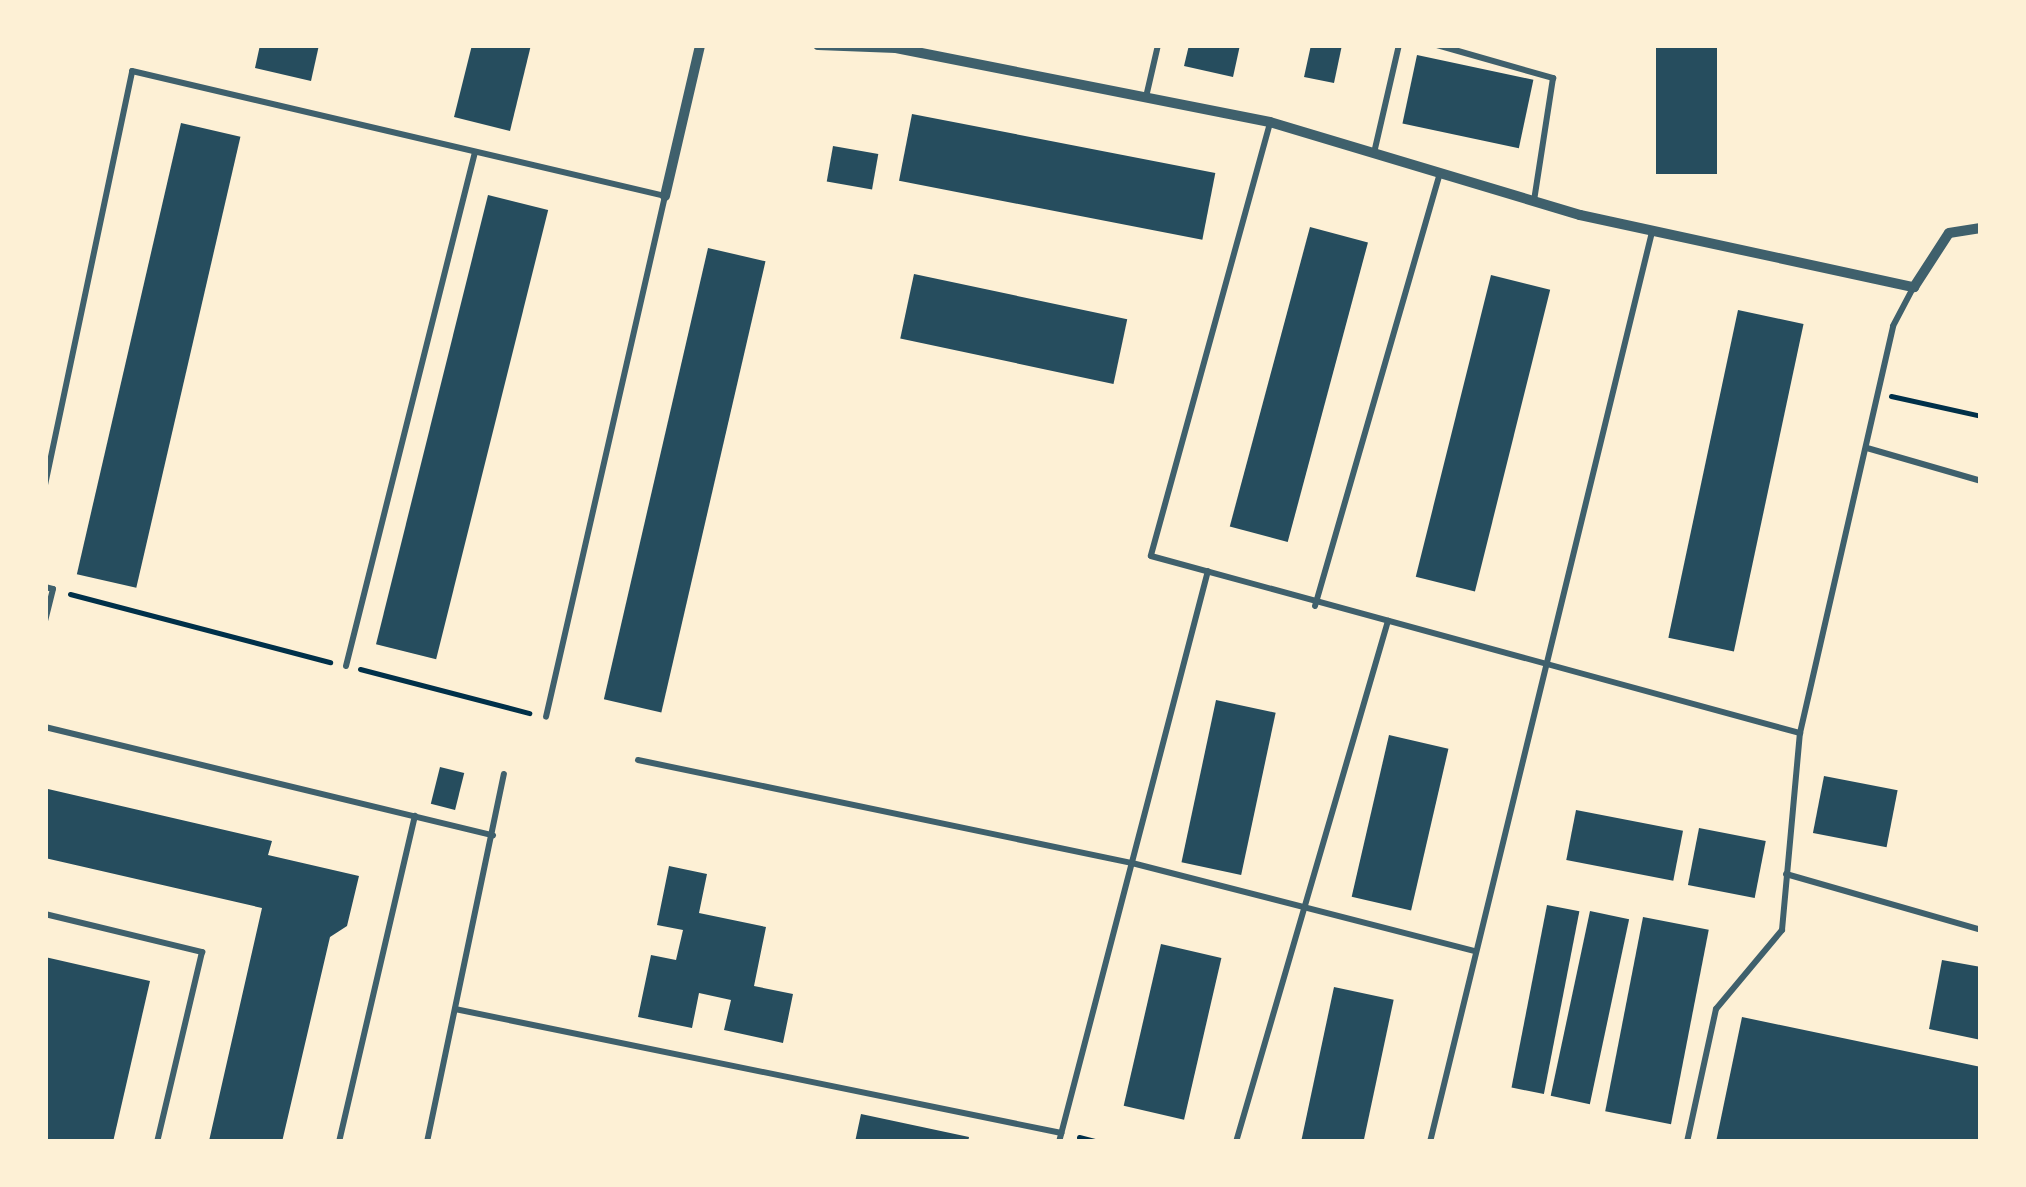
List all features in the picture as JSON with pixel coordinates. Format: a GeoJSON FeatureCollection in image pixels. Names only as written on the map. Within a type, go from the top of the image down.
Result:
{"type":"FeatureCollection","features":[{"type":"Feature","properties":{"kind":"street"},"geometry":{"type":"LineString","coordinates":[[666,196],[700,45]]}},
{"type":"Feature","properties":{"kind":"street"},"geometry":{"type":"LineString","coordinates":[[818,45],[944,51],[1270,122],[1534,201],[1914,286],[1950,232],[1981,228]]}},
{"type":"Feature","properties":{"kind":"lane"},"geometry":{"type":"LineString","coordinates":[[1146,97],[1158,45]]}},
{"type":"Feature","properties":{"kind":"lane"},"geometry":{"type":"LineString","coordinates":[[1374,153],[1399,45]]}},
{"type":"Feature","properties":{"kind":"lane"},"geometry":{"type":"LineString","coordinates":[[1436,45],[1552,78],[1534,201]]}},
{"type":"Feature","properties":{"kind":"lane"},"geometry":{"type":"LineString","coordinates":[[45,485],[132,71],[666,196],[546,718]]}},
{"type":"Feature","properties":{"kind":"lane"},"geometry":{"type":"LineString","coordinates":[[1270,122],[1151,556],[1316,606],[1388,621],[1800,733]]}},
{"type":"Feature","properties":{"kind":"lane"},"geometry":{"type":"LineString","coordinates":[[346,666],[475,152]]}},
{"type":"Feature","properties":{"kind":"lane"},"geometry":{"type":"LineString","coordinates":[[1316,606],[1440,173]]}},
{"type":"Feature","properties":{"kind":"lane"},"geometry":{"type":"LineString","coordinates":[[1430,1142],[1543,663],[1652,230]]}},
{"type":"Feature","properties":{"kind":"lane"},"geometry":{"type":"LineString","coordinates":[[1687,1142],[1716,1009],[1782,930],[1800,733],[1893,326],[1914,286]]}},
{"type":"Feature","properties":{"kind":"lane"},"geometry":{"type":"LineString","coordinates":[[1867,448],[1981,481]]}},
{"type":"Feature","properties":{"kind":"lane"},"geometry":{"type":"LineString","coordinates":[[456,1009],[1060,1138],[1208,571]]}},
{"type":"Feature","properties":{"kind":"lane"},"geometry":{"type":"LineString","coordinates":[[45,620],[49,588]]}},
{"type":"Feature","properties":{"kind":"lane"},"geometry":{"type":"LineString","coordinates":[[1236,1142],[1388,621]]}},
{"type":"Feature","properties":{"kind":"lane"},"geometry":{"type":"LineString","coordinates":[[45,727],[493,834]]}},
{"type":"Feature","properties":{"kind":"lane"},"geometry":{"type":"LineString","coordinates":[[638,760],[1132,864],[1475,951]]}},
{"type":"Feature","properties":{"kind":"lane"},"geometry":{"type":"LineString","coordinates":[[427,1142],[504,774]]}},
{"type":"Feature","properties":{"kind":"lane"},"geometry":{"type":"LineString","coordinates":[[338,1142],[415,816]]}},
{"type":"Feature","properties":{"kind":"lane"},"geometry":{"type":"LineString","coordinates":[[1786,874],[1981,930]]}},
{"type":"Feature","properties":{"kind":"lane"},"geometry":{"type":"LineString","coordinates":[[45,914],[202,952],[157,1142]]}},
{"type":"Feature","properties":{"kind":"path"},"geometry":{"type":"LineString","coordinates":[[1879,393],[1981,416]]}},
{"type":"Feature","properties":{"kind":"path"},"geometry":{"type":"LineString","coordinates":[[49,588],[546,718]]}},
{"type":"Feature","properties":{"kind":"building"},"geometry":{"type":"Polygon","coordinates":[[[260,45],[319,45],[311,81],[255,68],[260,45]]]}},
{"type":"Feature","properties":{"kind":"building"},"geometry":{"type":"Polygon","coordinates":[[[472,45],[531,45],[510,131],[454,117],[472,45]]]}},
{"type":"Feature","properties":{"kind":"building"},"geometry":{"type":"Polygon","coordinates":[[[1189,45],[1240,45],[1233,77],[1184,66],[1189,45]]]}},
{"type":"Feature","properties":{"kind":"building"},"geometry":{"type":"Polygon","coordinates":[[[1311,45],[1342,45],[1334,83],[1304,77],[1311,45]]]}},
{"type":"Feature","properties":{"kind":"building"},"geometry":{"type":"Polygon","coordinates":[[[1656,45],[1717,45],[1717,174],[1656,174],[1656,45]]]}},
{"type":"Feature","properties":{"kind":"building"},"geometry":{"type":"Polygon","coordinates":[[[1417,55],[1533,80],[1519,148],[1402,123],[1417,55]]]}},
{"type":"Feature","properties":{"kind":"building"},"geometry":{"type":"Polygon","coordinates":[[[912,114],[1215,173],[1202,240],[899,181],[912,114]]]}},
{"type":"Feature","properties":{"kind":"building"},"geometry":{"type":"Polygon","coordinates":[[[181,123],[240,137],[136,588],[77,574],[181,123]]]}},
{"type":"Feature","properties":{"kind":"building"},"geometry":{"type":"Polygon","coordinates":[[[833,146],[878,154],[872,189],[827,181],[833,146]]]}},
{"type":"Feature","properties":{"kind":"building"},"geometry":{"type":"Polygon","coordinates":[[[488,195],[548,210],[436,659],[376,644],[488,195]]]}},
{"type":"Feature","properties":{"kind":"building"},"geometry":{"type":"Polygon","coordinates":[[[1310,227],[1368,243],[1288,542],[1230,526],[1310,227]]]}},
{"type":"Feature","properties":{"kind":"building"},"geometry":{"type":"Polygon","coordinates":[[[708,248],[765,261],[661,712],[604,699],[708,248]]]}},
{"type":"Feature","properties":{"kind":"building"},"geometry":{"type":"Polygon","coordinates":[[[914,274],[1127,319],[1114,384],[900,339],[914,274]]]}},
{"type":"Feature","properties":{"kind":"building"},"geometry":{"type":"Polygon","coordinates":[[[1491,275],[1550,290],[1475,592],[1416,577],[1491,275]]]}},
{"type":"Feature","properties":{"kind":"building"},"geometry":{"type":"Polygon","coordinates":[[[1738,310],[1804,324],[1734,652],[1668,638],[1738,310]]]}},
{"type":"Feature","properties":{"kind":"building"},"geometry":{"type":"Polygon","coordinates":[[[1216,700],[1276,713],[1241,875],[1181,862],[1216,700]]]}},
{"type":"Feature","properties":{"kind":"building"},"geometry":{"type":"Polygon","coordinates":[[[1389,735],[1448,749],[1411,910],[1352,897],[1389,735]]]}},
{"type":"Feature","properties":{"kind":"building"},"geometry":{"type":"Polygon","coordinates":[[[440,767],[464,773],[455,810],[431,804],[440,767]]]}},
{"type":"Feature","properties":{"kind":"building"},"geometry":{"type":"Polygon","coordinates":[[[1824,776],[1898,790],[1887,847],[1813,833],[1824,776]]]}},
{"type":"Feature","properties":{"kind":"building"},"geometry":{"type":"Polygon","coordinates":[[[48,789],[272,841],[268,855],[359,876],[347,926],[330,937],[282,1142],[209,1141],[262,908],[45,858],[48,789]]]}},
{"type":"Feature","properties":{"kind":"building"},"geometry":{"type":"Polygon","coordinates":[[[1576,810],[1683,831],[1673,881],[1566,860],[1576,810]]]}},
{"type":"Feature","properties":{"kind":"building"},"geometry":{"type":"Polygon","coordinates":[[[1699,828],[1766,841],[1755,898],[1688,885],[1699,828]]]}},
{"type":"Feature","properties":{"kind":"building"},"geometry":{"type":"Polygon","coordinates":[[[669,866],[707,874],[699,913],[766,927],[754,986],[793,994],[783,1043],[724,1030],[731,1000],[699,993],[692,1028],[638,1017],[651,955],[676,960],[683,930],[657,925],[669,866]]]}},
{"type":"Feature","properties":{"kind":"building"},"geometry":{"type":"Polygon","coordinates":[[[1547,905],[1579,911],[1544,1094],[1512,1088],[1547,905]]]}},
{"type":"Feature","properties":{"kind":"building"},"geometry":{"type":"Polygon","coordinates":[[[1590,911],[1629,919],[1590,1104],[1551,1096],[1590,911]]]}},
{"type":"Feature","properties":{"kind":"building"},"geometry":{"type":"Polygon","coordinates":[[[1643,917],[1709,930],[1671,1124],[1605,1111],[1643,917]]]}},
{"type":"Feature","properties":{"kind":"building"},"geometry":{"type":"Polygon","coordinates":[[[1161,944],[1221,958],[1184,1120],[1124,1106],[1161,944]]]}},
{"type":"Feature","properties":{"kind":"building"},"geometry":{"type":"Polygon","coordinates":[[[45,957],[150,981],[113,1142],[45,1142],[45,957]]]}},
{"type":"Feature","properties":{"kind":"building"},"geometry":{"type":"Polygon","coordinates":[[[1942,960],[1981,967],[1981,1040],[1929,1029],[1942,960]]]}},
{"type":"Feature","properties":{"kind":"building"},"geometry":{"type":"Polygon","coordinates":[[[1334,987],[1394,1000],[1363,1142],[1301,1142],[1334,987]]]}},
{"type":"Feature","properties":{"kind":"building"},"geometry":{"type":"Polygon","coordinates":[[[1742,1017],[1981,1067],[1981,1142],[1716,1142],[1742,1017]]]}},
{"type":"Feature","properties":{"kind":"building"},"geometry":{"type":"Polygon","coordinates":[[[861,1114],[969,1137],[968,1142],[855,1142],[861,1114]]]}}]}
